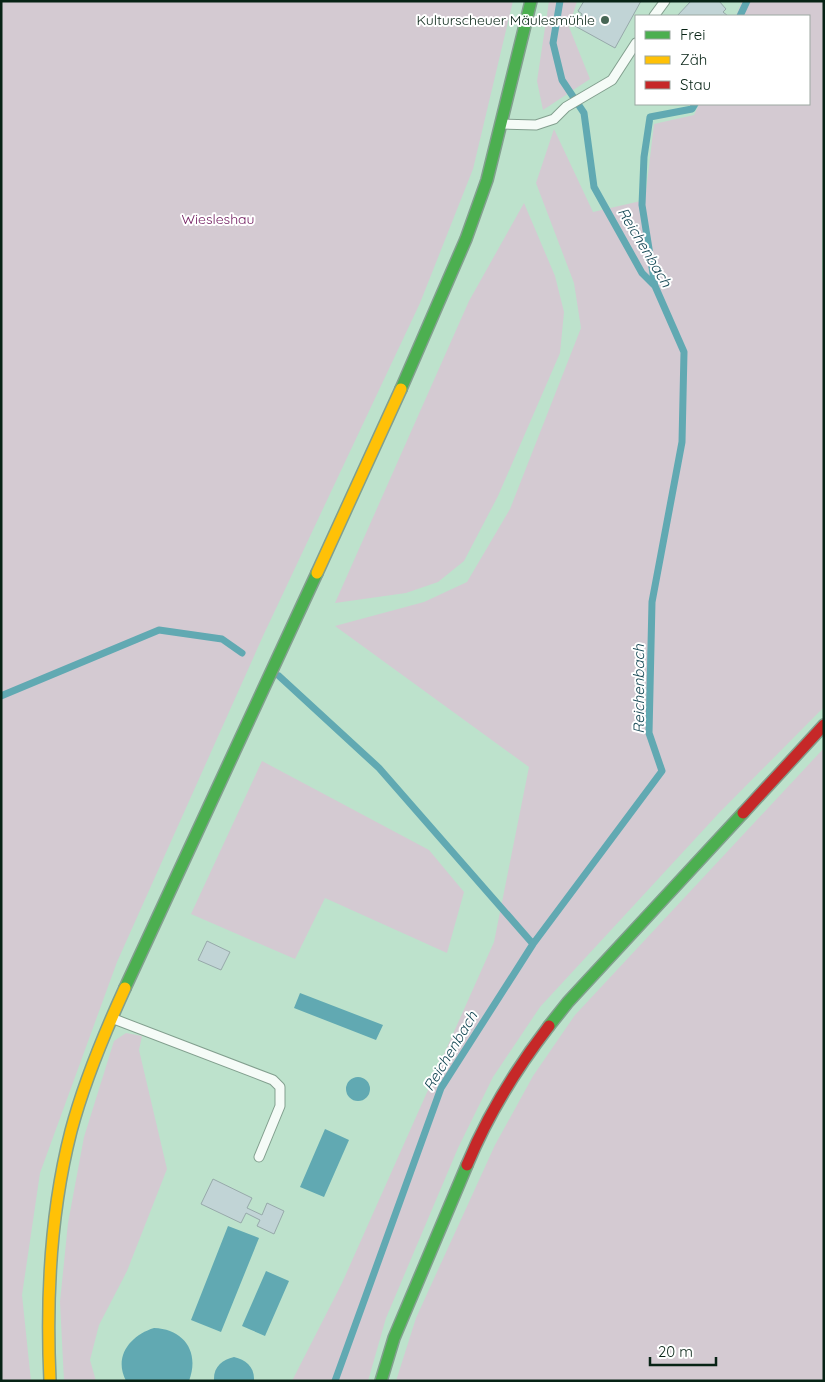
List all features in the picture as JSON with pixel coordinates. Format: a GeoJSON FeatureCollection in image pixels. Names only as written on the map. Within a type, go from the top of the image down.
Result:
{"type":"FeatureCollection","features":[{"type":"Feature","properties":{"kind":"street"},"geometry":{"type":"LineString","coordinates":[[50,1381],[46,1321],[48,1273],[61,1176],[82,1097],[111,1018],[216,786],[296,618],[466,239],[487,180],[531,1]]}},
{"type":"Feature","properties":{"kind":"street"},"geometry":{"type":"LineString","coordinates":[[381,1381],[394,1338],[475,1144],[501,1095],[523,1060],[573,996],[824,725]]}},
{"type":"Feature","properties":{"kind":"lane"},"geometry":{"type":"LineString","coordinates":[[655,15],[665,1]]}},
{"type":"Feature","properties":{"kind":"lane"},"geometry":{"type":"LineString","coordinates":[[502,124],[536,125],[554,119],[566,107],[612,80],[635,45]]}},
{"type":"Feature","properties":{"kind":"lane"},"geometry":{"type":"LineString","coordinates":[[111,1018],[273,1080],[280,1087],[280,1106],[259,1157]]}},
{"type":"Feature","properties":{"kind":"green space","name":"Wiesleshau"},"geometry":{"type":"Polygon","coordinates":[[[1,1],[513,1],[473,169],[420,303],[263,636],[117,962],[40,1173],[22,1295],[31,1381],[1,1381],[1,1]]]}},
{"type":"Feature","properties":{"kind":"green space"},"geometry":{"type":"Polygon","coordinates":[[[549,1],[577,1],[569,27],[590,79],[543,110],[537,81],[549,1]]]}},
{"type":"Feature","properties":{"kind":"green space"},"geometry":{"type":"Polygon","coordinates":[[[742,1],[824,1],[822,277],[824,290],[824,707],[719,813],[540,1007],[493,1077],[458,1148],[386,1318],[368,1381],[292,1381],[342,1283],[494,942],[529,767],[335,626],[424,602],[467,582],[510,509],[581,328],[574,283],[536,183],[554,129],[593,212],[645,200],[654,124],[694,115],[699,105],[810,105],[810,15],[736,15],[742,1]]]}},
{"type":"Feature","properties":{"kind":"green space"},"geometry":{"type":"Polygon","coordinates":[[[524,203],[555,276],[564,312],[560,353],[498,496],[464,561],[438,582],[406,593],[335,603],[469,301],[524,203]]]}},
{"type":"Feature","properties":{"kind":"green space"},"geometry":{"type":"Polygon","coordinates":[[[824,748],[824,1381],[396,1381],[416,1318],[495,1145],[533,1076],[575,1015],[824,748]]]}},
{"type":"Feature","properties":{"kind":"green space"},"geometry":{"type":"Polygon","coordinates":[[[262,761],[429,850],[464,892],[447,953],[325,898],[295,959],[191,914],[262,761]]]}},
{"type":"Feature","properties":{"kind":"green space"},"geometry":{"type":"Polygon","coordinates":[[[126,1033],[142,1036],[139,1050],[167,1169],[127,1271],[99,1325],[90,1360],[96,1381],[64,1381],[60,1302],[68,1223],[84,1137],[114,1041],[126,1033]]]}},
{"type":"Feature","properties":{"kind":"water"},"geometry":{"type":"Polygon","coordinates":[[[300,993],[383,1025],[376,1040],[294,1008],[300,993]]]}},
{"type":"Feature","properties":{"kind":"water"},"geometry":{"type":"Polygon","coordinates":[[[358,1077],[367,1080],[370,1089],[367,1098],[358,1101],[349,1098],[346,1089],[349,1080],[358,1077]]]}},
{"type":"Feature","properties":{"kind":"water"},"geometry":{"type":"Polygon","coordinates":[[[325,1129],[349,1140],[324,1197],[300,1187],[325,1129]]]}},
{"type":"Feature","properties":{"kind":"water"},"geometry":{"type":"Polygon","coordinates":[[[228,1226],[259,1238],[221,1332],[191,1320],[228,1226]]]}},
{"type":"Feature","properties":{"kind":"water"},"geometry":{"type":"Polygon","coordinates":[[[266,1271],[289,1281],[265,1336],[242,1326],[266,1271]]]}},
{"type":"Feature","properties":{"kind":"water"},"geometry":{"type":"Polygon","coordinates":[[[154,1328],[165,1329],[174,1333],[187,1344],[191,1352],[192,1361],[189,1381],[126,1381],[123,1372],[123,1355],[132,1341],[154,1328]]]}},
{"type":"Feature","properties":{"kind":"water"},"geometry":{"type":"Polygon","coordinates":[[[234,1357],[249,1365],[253,1372],[254,1381],[214,1381],[215,1372],[219,1365],[234,1357]]]}},
{"type":"Feature","properties":{"kind":"building","name":"Kulturscheuer Mäulesmühle"},"geometry":{"type":"Polygon","coordinates":[[[584,1],[641,1],[615,48],[575,26],[582,14],[578,11],[584,1]]]}},
{"type":"Feature","properties":{"kind":"building"},"geometry":{"type":"Polygon","coordinates":[[[691,1],[719,1],[726,9],[723,12],[727,15],[678,15],[691,1]]]}},
{"type":"Feature","properties":{"kind":"building"},"geometry":{"type":"Polygon","coordinates":[[[207,941],[230,952],[221,970],[198,960],[207,941]]]}},
{"type":"Feature","properties":{"kind":"building"},"geometry":{"type":"Polygon","coordinates":[[[213,1179],[252,1198],[247,1208],[262,1215],[267,1203],[284,1211],[274,1234],[257,1226],[260,1220],[246,1213],[241,1223],[201,1204],[213,1179]]]}},
{"type":"Feature","properties":{"kind":"waterway","name":"Reichenbach"},"geometry":{"type":"LineString","coordinates":[[335,1381],[441,1088],[533,944],[662,771],[649,733],[652,602],[682,442],[684,352],[655,286],[642,273],[594,187],[584,113],[562,80],[553,43],[560,1]]}},
{"type":"Feature","properties":{"kind":"waterway"},"geometry":{"type":"LineString","coordinates":[[740,15],[747,1]]}},
{"type":"Feature","properties":{"kind":"waterway"},"geometry":{"type":"LineString","coordinates":[[655,286],[642,205],[644,157],[650,117],[692,109],[694,105]]}},
{"type":"Feature","properties":{"kind":"waterway"},"geometry":{"type":"LineString","coordinates":[[1,696],[159,630],[222,639],[242,653]]}},
{"type":"Feature","properties":{"kind":"waterway"},"geometry":{"type":"LineString","coordinates":[[279,676],[379,768],[533,944]]}},
{"type":"Feature","properties":{"kind":"traffic: fast"},"geometry":{"type":"LineString","coordinates":[[401,389],[466,239],[487,180],[531,1]]}},
{"type":"Feature","properties":{"kind":"traffic: fast"},"geometry":{"type":"LineString","coordinates":[[125,988],[317,573]]}},
{"type":"Feature","properties":{"kind":"traffic: fast"},"geometry":{"type":"LineString","coordinates":[[549,1026],[568,1002],[743,813]]}},
{"type":"Feature","properties":{"kind":"traffic: fast"},"geometry":{"type":"LineString","coordinates":[[381,1381],[394,1338],[467,1165]]}},
{"type":"Feature","properties":{"kind":"traffic: slow"},"geometry":{"type":"LineString","coordinates":[[317,573],[401,389]]}},
{"type":"Feature","properties":{"kind":"traffic: slow"},"geometry":{"type":"LineString","coordinates":[[50,1381],[49,1286],[58,1193],[71,1131],[88,1076],[125,988]]}},
{"type":"Feature","properties":{"kind":"traffic: jam"},"geometry":{"type":"LineString","coordinates":[[743,813],[824,725]]}},
{"type":"Feature","properties":{"kind":"traffic: jam"},"geometry":{"type":"LineString","coordinates":[[467,1165],[503,1093],[549,1026]]}},
{"type":"Feature","properties":{"kind":"place","name":"Kulturscheuer Mäulesmühle"},"geometry":{"type":"Point","coordinates":[605,20]}}]}
